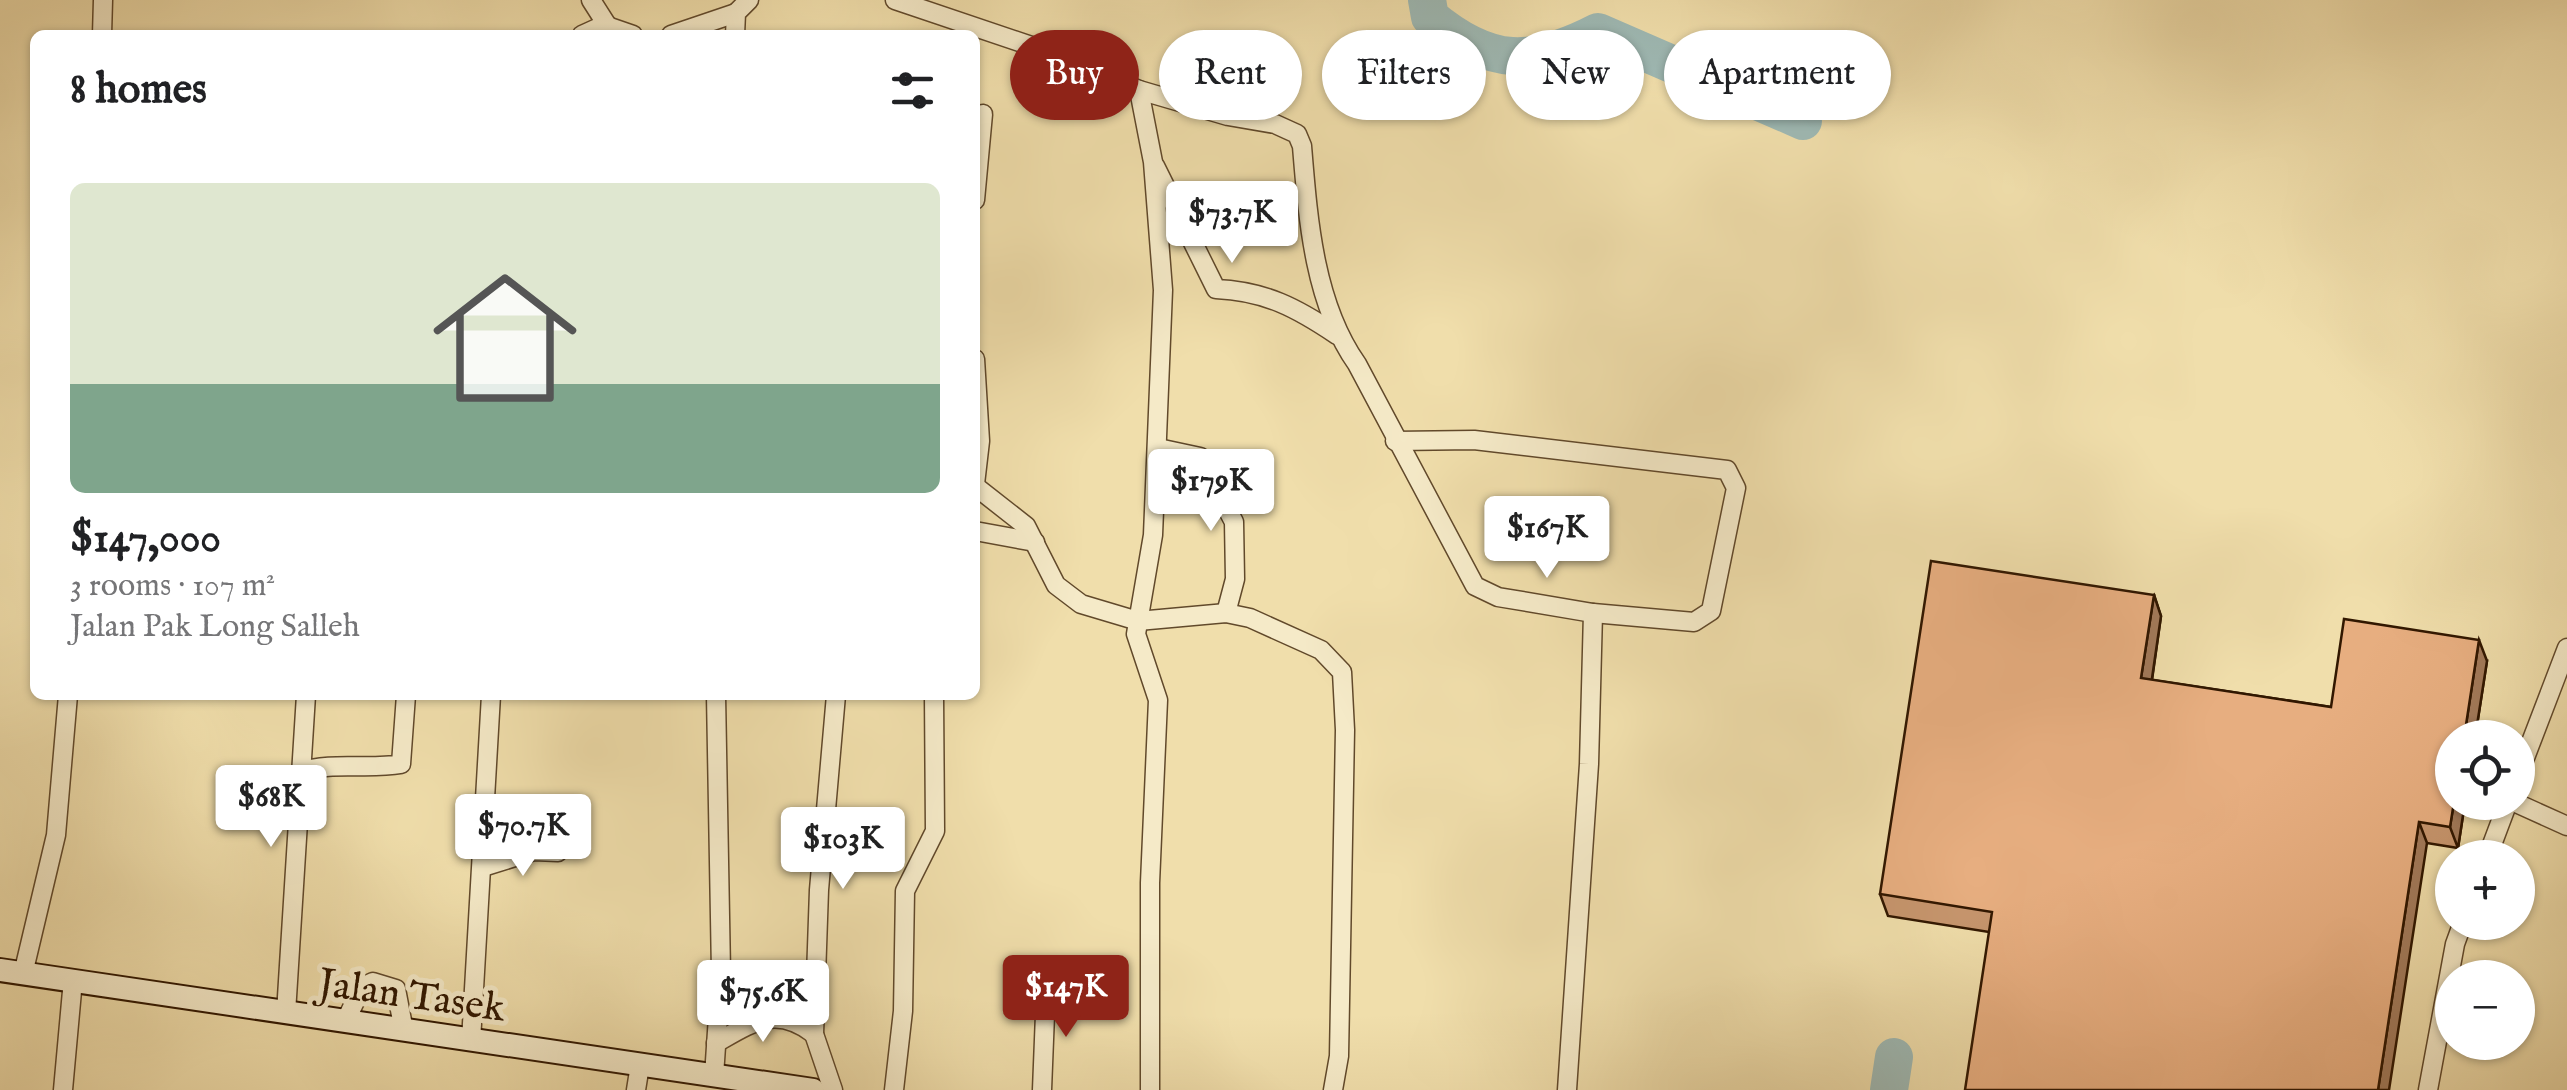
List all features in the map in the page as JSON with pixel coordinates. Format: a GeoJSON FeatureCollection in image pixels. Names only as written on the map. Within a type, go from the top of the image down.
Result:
{"type":"FeatureCollection","features":[{"type":"Feature","properties":{"kind":"main road","name":"Jalan Tasek"},"geometry":{"type":"LineString","coordinates":[[12,972],[813,1090]]}},
{"type":"Feature","properties":{"kind":"street"},"geometry":{"type":"LineString","coordinates":[[102,30],[103,0]]}},
{"type":"Feature","properties":{"kind":"street"},"geometry":{"type":"LineString","coordinates":[[591,0],[610,30]]}},
{"type":"Feature","properties":{"kind":"street"},"geometry":{"type":"LineString","coordinates":[[895,0],[1010,38]]}},
{"type":"Feature","properties":{"kind":"street"},"geometry":{"type":"LineString","coordinates":[[684,30],[742,7]]}},
{"type":"Feature","properties":{"kind":"street"},"geometry":{"type":"LineString","coordinates":[[1150,1090],[1150,883],[1158,700],[1136,634],[1153,535],[1163,290],[1152,162],[1139,90],[1228,116],[1276,124],[1297,134],[1302,146],[1309,228],[1337,336]]}},
{"type":"Feature","properties":{"kind":"street"},"geometry":{"type":"LineString","coordinates":[[980,146],[983,114]]}},
{"type":"Feature","properties":{"kind":"street"},"geometry":{"type":"LineString","coordinates":[[1152,162],[1216,289],[1250,290],[1290,304],[1337,336],[1357,364],[1396,441],[1476,586],[1498,597],[1593,613],[1694,622],[1710,611],[1736,488],[1727,470],[1474,440],[1396,441]]}},
{"type":"Feature","properties":{"kind":"street"},"geometry":{"type":"LineString","coordinates":[[1158,448],[1200,456],[1234,522],[1234,578],[1226,613]]}},
{"type":"Feature","properties":{"kind":"street"},"geometry":{"type":"LineString","coordinates":[[980,489],[1026,526],[1056,585],[1081,604],[1138,621],[1226,613],[1250,618],[1321,650],[1342,672],[1345,730],[1340,1037],[1334,1090]]}},
{"type":"Feature","properties":{"kind":"street"},"geometry":{"type":"LineString","coordinates":[[980,532],[1035,542]]}},
{"type":"Feature","properties":{"kind":"street"},"geometry":{"type":"LineString","coordinates":[[1567,1090],[1589,764],[1593,613]]}},
{"type":"Feature","properties":{"kind":"street"},"geometry":{"type":"LineString","coordinates":[[2535,732],[2567,648]]}},
{"type":"Feature","properties":{"kind":"street"},"geometry":{"type":"LineString","coordinates":[[12,972],[56,835],[68,700]]}},
{"type":"Feature","properties":{"kind":"street"},"geometry":{"type":"LineString","coordinates":[[286,1013],[306,700]]}},
{"type":"Feature","properties":{"kind":"street"},"geometry":{"type":"LineString","coordinates":[[300,772],[321,765],[401,764],[406,700]]}},
{"type":"Feature","properties":{"kind":"street"},"geometry":{"type":"LineString","coordinates":[[472,1041],[491,700]]}},
{"type":"Feature","properties":{"kind":"street"},"geometry":{"type":"LineString","coordinates":[[714,1076],[720,972],[716,700]]}},
{"type":"Feature","properties":{"kind":"street"},"geometry":{"type":"LineString","coordinates":[[833,1090],[814,1034],[819,890],[836,700]]}},
{"type":"Feature","properties":{"kind":"street"},"geometry":{"type":"LineString","coordinates":[[894,1090],[903,1010],[905,890],[935,830],[934,700]]}},
{"type":"Feature","properties":{"kind":"street"},"geometry":{"type":"LineString","coordinates":[[2535,812],[2567,826]]}},
{"type":"Feature","properties":{"kind":"street"},"geometry":{"type":"LineString","coordinates":[[483,867],[534,851],[558,852]]}},
{"type":"Feature","properties":{"kind":"street"},"geometry":{"type":"LineString","coordinates":[[2428,1090],[2456,940]]}},
{"type":"Feature","properties":{"kind":"street"},"geometry":{"type":"LineString","coordinates":[[63,1090],[73,980]]}},
{"type":"Feature","properties":{"kind":"street"},"geometry":{"type":"LineString","coordinates":[[345,1022],[362,987],[384,983],[396,989],[404,1030]]}},
{"type":"Feature","properties":{"kind":"street"},"geometry":{"type":"LineString","coordinates":[[1042,1090],[1046,989]]}},
{"type":"Feature","properties":{"kind":"street"},"geometry":{"type":"LineString","coordinates":[[716,1043],[749,1024],[773,1017],[796,1020],[814,1034]]}},
{"type":"Feature","properties":{"kind":"street"},"geometry":{"type":"LineString","coordinates":[[636,1090],[640,1065]]}},
{"type":"Feature","properties":{"kind":"building"},"geometry":{"type":"Polygon","coordinates":[[[1931,561],[2154,595],[2141,678],[2331,707],[2344,619],[2479,640],[2467,720],[2435,720],[2435,820],[2451,820],[2450,827],[2419,822],[2378,1090],[1965,1090],[1992,912],[1880,894],[1931,561]]]}},
{"type":"Feature","properties":{"kind":"waterway"},"geometry":{"type":"LineString","coordinates":[[1427,0],[1430,17],[1472,45],[1492,53],[1532,55],[1598,32],[1803,121]]}},
{"type":"Feature","properties":{"kind":"waterway"},"geometry":{"type":"LineString","coordinates":[[1889,1090],[1894,1057]]}}]}
